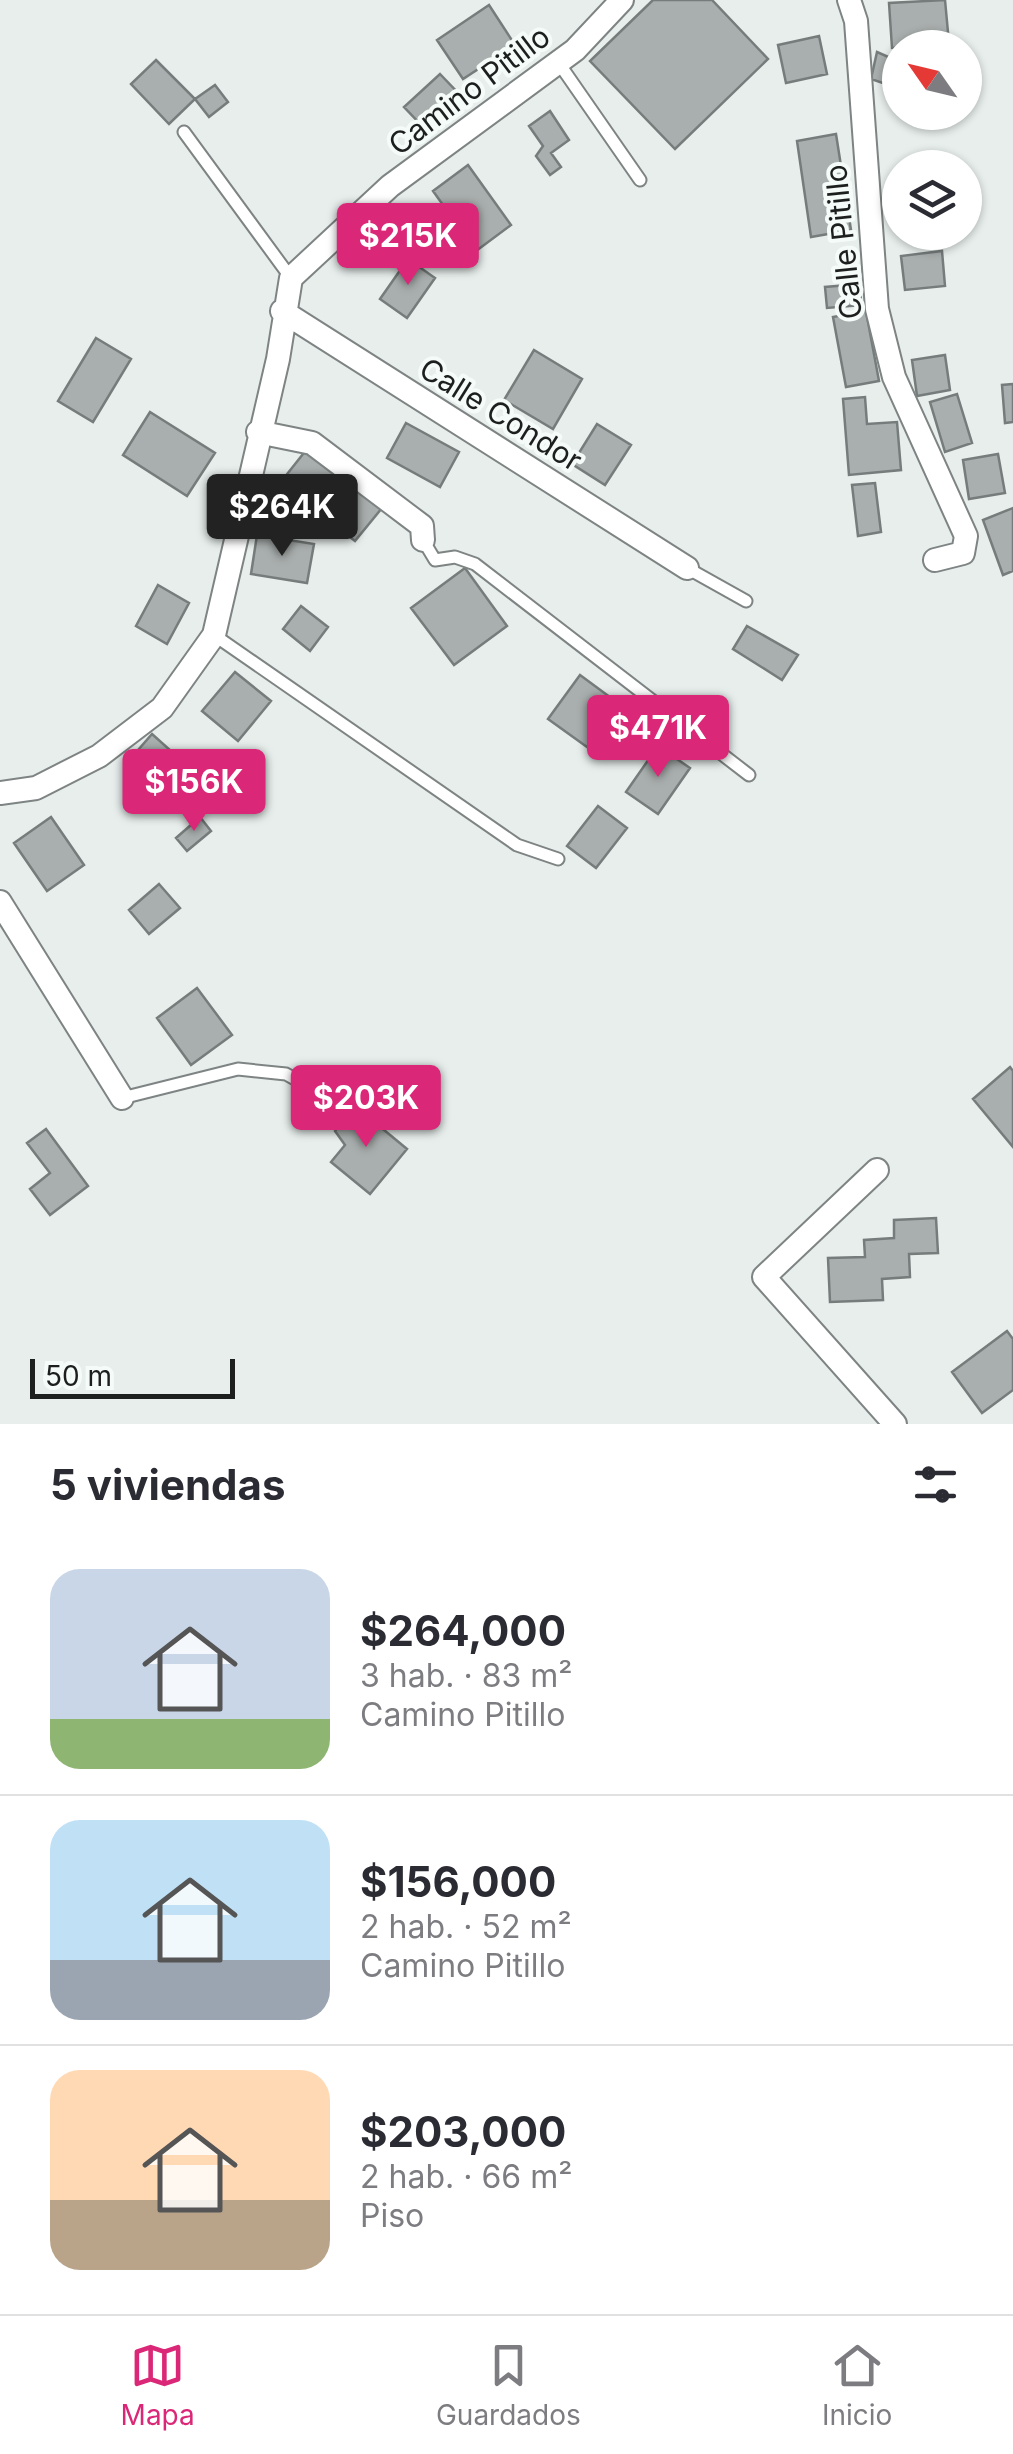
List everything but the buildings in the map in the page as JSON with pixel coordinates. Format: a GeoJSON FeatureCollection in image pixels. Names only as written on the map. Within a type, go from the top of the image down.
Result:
{"type":"FeatureCollection","features":[{"type":"Feature","properties":{"kind":"street","name":"Camino Pitillo"},"geometry":{"type":"LineString","coordinates":[[291,278],[390,186],[558,62],[622,0]]}},
{"type":"Feature","properties":{"kind":"street","name":"Calle Pitillo"},"geometry":{"type":"LineString","coordinates":[[849,0],[856,22],[876,309],[894,377],[966,536],[963,554],[934,560]]}},
{"type":"Feature","properties":{"kind":"street"},"geometry":{"type":"LineString","coordinates":[[0,792],[36,788],[99,756],[162,708],[214,635],[278,359],[282,311],[291,278]]}},
{"type":"Feature","properties":{"kind":"street","name":"Calle Condor"},"geometry":{"type":"LineString","coordinates":[[282,311],[688,568]]}},
{"type":"Feature","properties":{"kind":"street"},"geometry":{"type":"LineString","coordinates":[[258,432],[312,443],[422,526],[424,540]]}},
{"type":"Feature","properties":{"kind":"street"},"geometry":{"type":"LineString","coordinates":[[0,902],[122,1098]]}},
{"type":"Feature","properties":{"kind":"street"},"geometry":{"type":"LineString","coordinates":[[877,1170],[764,1277],[895,1424]]}},
{"type":"Feature","properties":{"kind":"lane"},"geometry":{"type":"LineString","coordinates":[[558,62],[640,180]]}},
{"type":"Feature","properties":{"kind":"lane"},"geometry":{"type":"LineString","coordinates":[[184,132],[291,278]]}},
{"type":"Feature","properties":{"kind":"lane"},"geometry":{"type":"LineString","coordinates":[[424,540],[435,560],[455,557],[476,564],[748,775]]}},
{"type":"Feature","properties":{"kind":"lane"},"geometry":{"type":"LineString","coordinates":[[688,568],[746,601]]}},
{"type":"Feature","properties":{"kind":"lane"},"geometry":{"type":"LineString","coordinates":[[214,635],[517,844],[558,859]]}},
{"type":"Feature","properties":{"kind":"lane"},"geometry":{"type":"LineString","coordinates":[[122,1098],[238,1069],[286,1074],[330,1099]]}}]}
